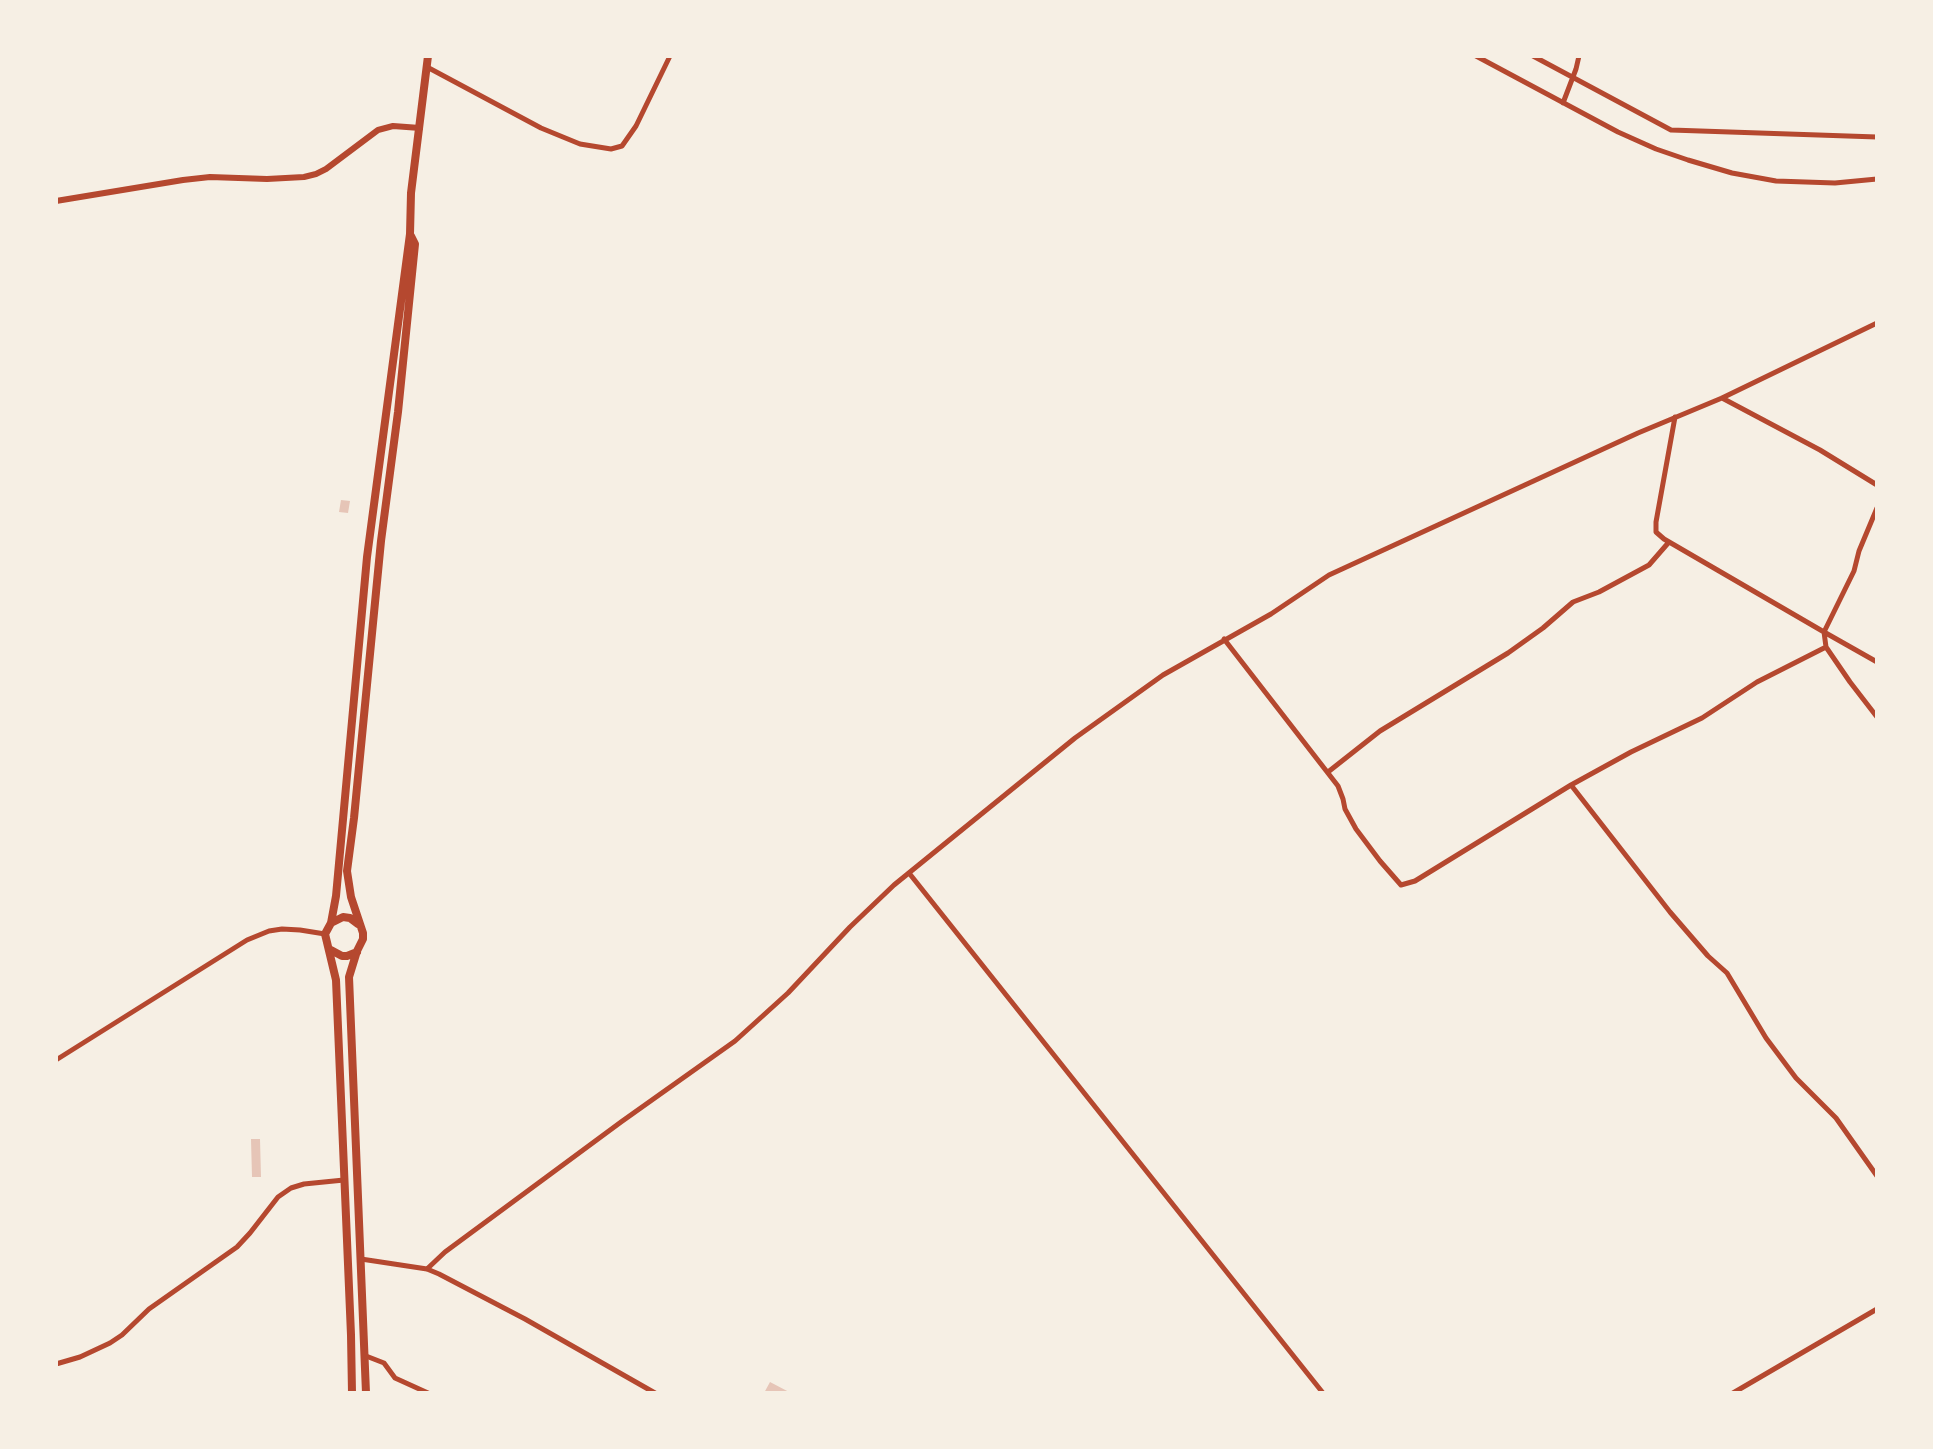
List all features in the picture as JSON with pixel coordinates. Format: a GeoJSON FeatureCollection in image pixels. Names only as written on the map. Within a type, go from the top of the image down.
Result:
{"type":"FeatureCollection","features":[{"type":"Feature","properties":{"kind":"highway"},"geometry":{"type":"LineString","coordinates":[[352,1393],[336,980],[325,934],[331,923],[336,896],[367,557],[410,234],[411,193],[428,56]]}},
{"type":"Feature","properties":{"kind":"highway"},"geometry":{"type":"LineString","coordinates":[[366,1393],[349,977],[363,939],[347,871],[415,244],[410,234]]}},
{"type":"Feature","properties":{"kind":"highway"},"geometry":{"type":"LineString","coordinates":[[331,923],[343,917],[356,921],[360,926]]}},
{"type":"Feature","properties":{"kind":"highway"},"geometry":{"type":"LineString","coordinates":[[328,947],[342,956],[357,951]]}},
{"type":"Feature","properties":{"kind":"street"},"geometry":{"type":"LineString","coordinates":[[427,67],[541,128],[580,144],[611,149],[622,146],[636,126],[670,56]]}},
{"type":"Feature","properties":{"kind":"street"},"geometry":{"type":"LineString","coordinates":[[1476,56],[1618,132],[1656,149],[1732,173],[1807,183],[1877,179]]}},
{"type":"Feature","properties":{"kind":"street"},"geometry":{"type":"LineString","coordinates":[[1533,56],[1671,130],[1877,137]]}},
{"type":"Feature","properties":{"kind":"street"},"geometry":{"type":"LineString","coordinates":[[1563,103],[1579,56]]}},
{"type":"Feature","properties":{"kind":"street"},"geometry":{"type":"LineString","coordinates":[[56,201],[210,177],[304,177],[326,169],[378,130],[393,126],[420,128]]}},
{"type":"Feature","properties":{"kind":"street"},"geometry":{"type":"LineString","coordinates":[[427,1269],[445,1252],[735,1041],[788,993],[872,905],[909,873],[1100,719],[1163,675],[1271,614],[1329,575],[1722,398],[1877,323]]}},
{"type":"Feature","properties":{"kind":"street"},"geometry":{"type":"LineString","coordinates":[[1722,398],[1820,450],[1877,485]]}},
{"type":"Feature","properties":{"kind":"street"},"geometry":{"type":"LineString","coordinates":[[1675,417],[1656,532],[1877,662]]}},
{"type":"Feature","properties":{"kind":"street"},"geometry":{"type":"LineString","coordinates":[[1877,508],[1854,571],[1824,632],[1826,647],[1877,717]]}},
{"type":"Feature","properties":{"kind":"street"},"geometry":{"type":"LineString","coordinates":[[1328,772],[1380,731],[1508,653],[1573,602],[1649,565],[1669,542]]}},
{"type":"Feature","properties":{"kind":"street"},"geometry":{"type":"LineString","coordinates":[[1224,639],[1328,772],[1338,786],[1345,809],[1356,829],[1401,885],[1415,881],[1571,785],[1702,718],[1757,682],[1826,647]]}},
{"type":"Feature","properties":{"kind":"street"},"geometry":{"type":"LineString","coordinates":[[1571,785],[1670,912],[1727,973],[1766,1038],[1796,1078],[1836,1118],[1877,1176]]}},
{"type":"Feature","properties":{"kind":"street"},"geometry":{"type":"LineString","coordinates":[[909,873],[1323,1393]]}},
{"type":"Feature","properties":{"kind":"street"},"geometry":{"type":"LineString","coordinates":[[56,1060],[247,940],[282,929],[325,934]]}},
{"type":"Feature","properties":{"kind":"street"},"geometry":{"type":"LineString","coordinates":[[56,1364],[80,1357],[122,1335],[149,1309],[237,1247],[278,1197],[291,1188],[344,1180]]}},
{"type":"Feature","properties":{"kind":"street"},"geometry":{"type":"LineString","coordinates":[[361,1259],[427,1269],[439,1274],[655,1393]]}},
{"type":"Feature","properties":{"kind":"street"},"geometry":{"type":"LineString","coordinates":[[1733,1393],[1877,1309]]}},
{"type":"Feature","properties":{"kind":"street"},"geometry":{"type":"LineString","coordinates":[[366,1356],[384,1363],[395,1378],[428,1393]]}},
{"type":"Feature","properties":{"kind":"building"},"geometry":{"type":"Polygon","coordinates":[[[341,500],[350,501],[348,513],[339,512],[341,500]]]}},
{"type":"Feature","properties":{"kind":"building"},"geometry":{"type":"Polygon","coordinates":[[[251,1139],[260,1139],[261,1177],[252,1177],[251,1139]]]}},
{"type":"Feature","properties":{"kind":"building"},"geometry":{"type":"Polygon","coordinates":[[[770,1382],[791,1393],[764,1393],[770,1382]]]}}]}
